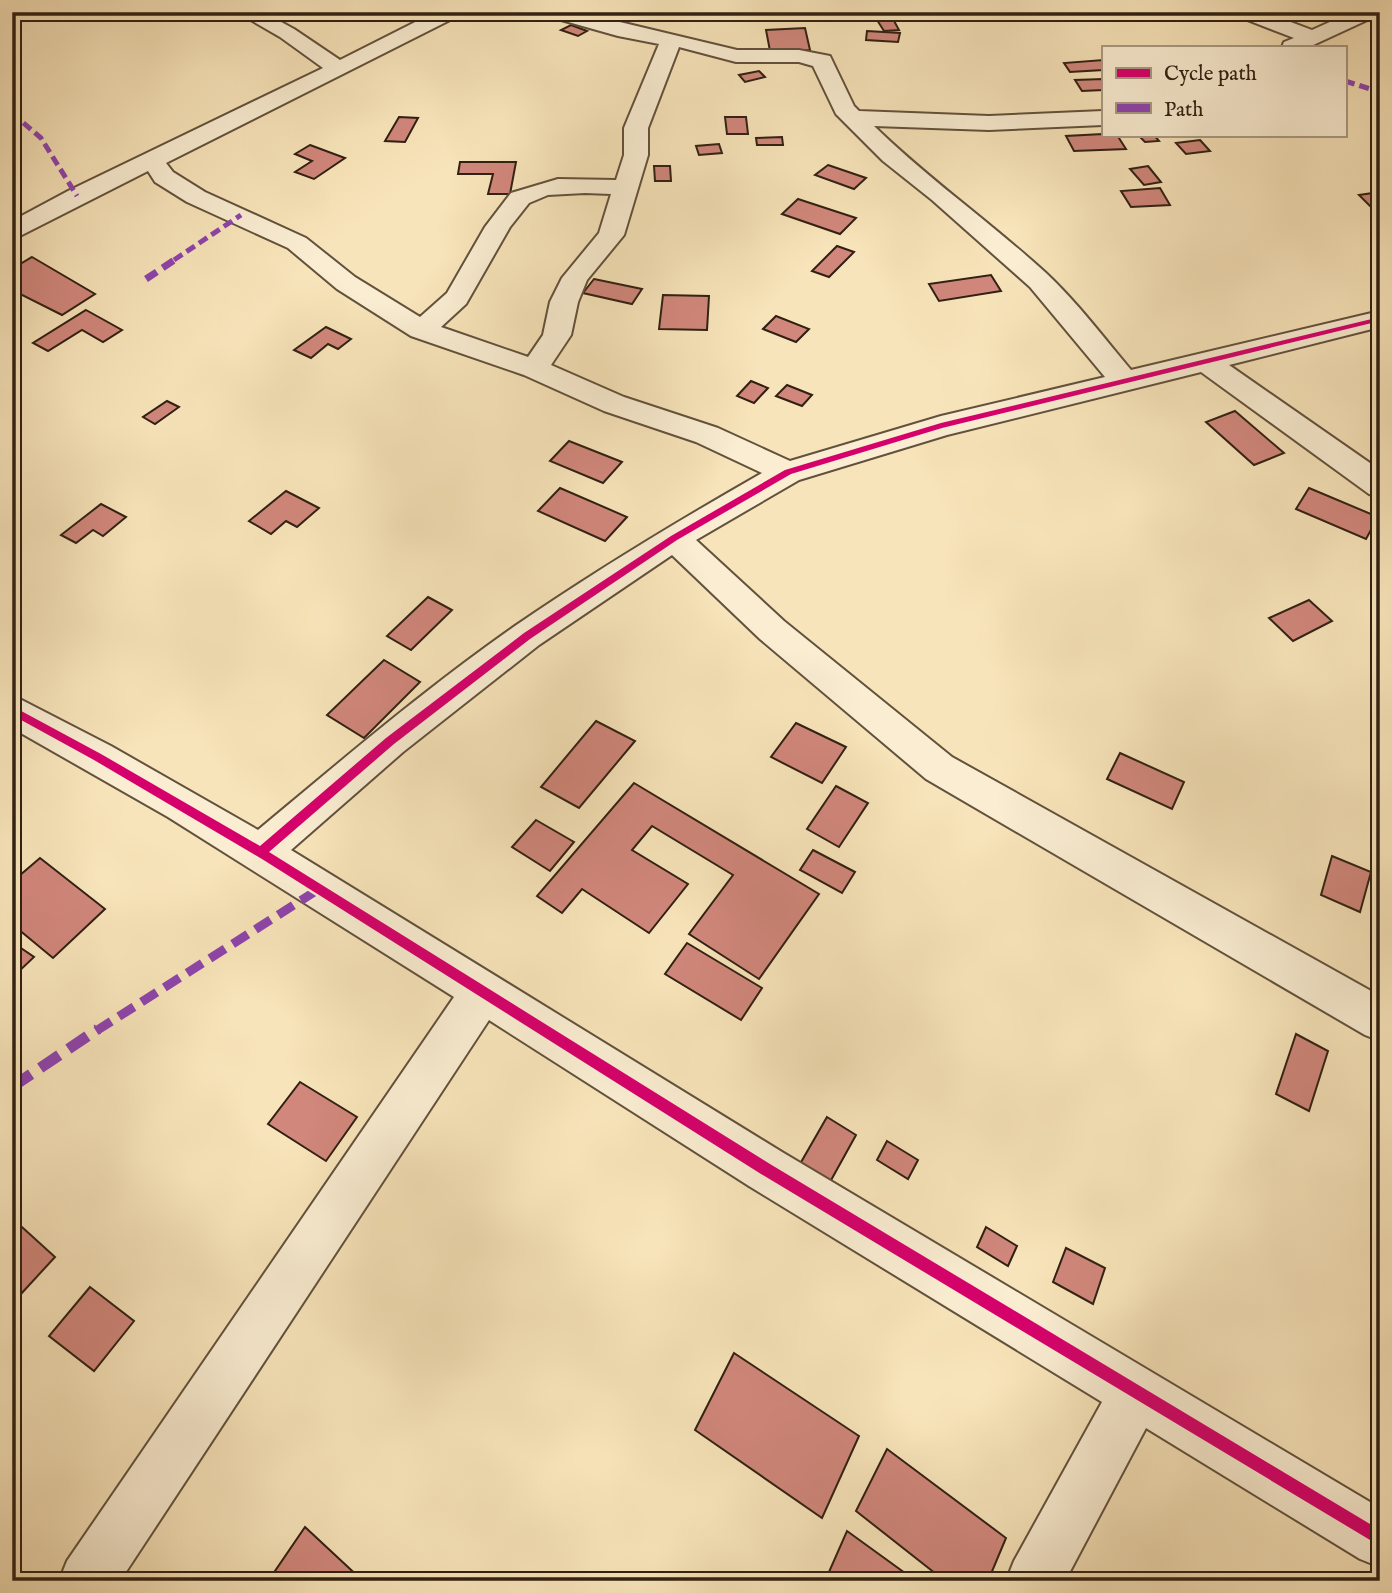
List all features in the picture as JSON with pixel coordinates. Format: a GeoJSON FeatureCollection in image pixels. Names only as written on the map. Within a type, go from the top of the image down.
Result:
{"type":"FeatureCollection","features":[{"type":"Feature","properties":{"kind":"street"},"geometry":{"type":"LineString","coordinates":[[247,12],[287,33],[338,69]]}},
{"type":"Feature","properties":{"kind":"street"},"geometry":{"type":"LineString","coordinates":[[12,232],[77,196],[451,12]]}},
{"type":"Feature","properties":{"kind":"street"},"geometry":{"type":"LineString","coordinates":[[554,12],[618,30],[736,55],[822,61],[844,109],[891,156],[941,195],[1040,281],[1124,380]]}},
{"type":"Feature","properties":{"kind":"street"},"geometry":{"type":"LineString","coordinates":[[1244,12],[1311,37]]}},
{"type":"Feature","properties":{"kind":"street"},"geometry":{"type":"LineString","coordinates":[[1294,46],[1369,12]]}},
{"type":"Feature","properties":{"kind":"street"},"geometry":{"type":"LineString","coordinates":[[534,369],[557,335],[564,302],[575,278],[611,235],[636,155],[636,128],[671,41]]}},
{"type":"Feature","properties":{"kind":"street"},"geometry":{"type":"LineString","coordinates":[[855,118],[989,122],[1102,118]]}},
{"type":"Feature","properties":{"kind":"street"},"geometry":{"type":"LineString","coordinates":[[152,160],[164,177],[196,197],[297,243],[346,283],[421,330],[534,369],[614,404],[707,435],[788,472]]}},
{"type":"Feature","properties":{"kind":"street"},"geometry":{"type":"LineString","coordinates":[[421,330],[459,295],[506,213],[521,198],[566,185],[626,188]]}},
{"type":"Feature","properties":{"kind":"street"},"geometry":{"type":"LineString","coordinates":[[262,851],[390,741],[517,644],[674,538],[788,472],[941,426],[1380,319]]}},
{"type":"Feature","properties":{"kind":"street"},"geometry":{"type":"LineString","coordinates":[[1206,362],[1380,486]]}},
{"type":"Feature","properties":{"kind":"street"},"geometry":{"type":"LineString","coordinates":[[674,538],[772,629],[939,768],[1380,1020]]}},
{"type":"Feature","properties":{"kind":"street"},"geometry":{"type":"LineString","coordinates":[[12,710],[262,851],[403,939],[482,993],[831,1210],[1380,1539]]}},
{"type":"Feature","properties":{"kind":"street"},"geometry":{"type":"LineString","coordinates":[[87,1581],[482,993]]}},
{"type":"Feature","properties":{"kind":"street"},"geometry":{"type":"LineString","coordinates":[[1034,1581],[1137,1391]]}},
{"type":"Feature","properties":{"kind":"building"},"geometry":{"type":"Polygon","coordinates":[[[917,12],[955,12],[960,19],[943,21],[938,14],[920,16],[917,12]]]}},
{"type":"Feature","properties":{"kind":"building"},"geometry":{"type":"Polygon","coordinates":[[[893,19],[899,30],[884,31],[877,20],[893,19]]]}},
{"type":"Feature","properties":{"kind":"building"},"geometry":{"type":"Polygon","coordinates":[[[571,25],[587,31],[578,36],[561,30],[571,25]]]}},
{"type":"Feature","properties":{"kind":"building"},"geometry":{"type":"Polygon","coordinates":[[[805,28],[810,50],[770,51],[766,30],[805,28]]]}},
{"type":"Feature","properties":{"kind":"building"},"geometry":{"type":"Polygon","coordinates":[[[867,31],[900,33],[898,42],[866,40],[867,31]]]}},
{"type":"Feature","properties":{"kind":"building"},"geometry":{"type":"Polygon","coordinates":[[[1102,60],[1102,70],[1070,72],[1064,63],[1102,60]]]}},
{"type":"Feature","properties":{"kind":"building"},"geometry":{"type":"Polygon","coordinates":[[[759,71],[765,77],[745,82],[739,75],[759,71]]]}},
{"type":"Feature","properties":{"kind":"building"},"geometry":{"type":"Polygon","coordinates":[[[1102,79],[1102,90],[1082,91],[1075,80],[1102,79]]]}},
{"type":"Feature","properties":{"kind":"building"},"geometry":{"type":"Polygon","coordinates":[[[399,117],[418,118],[405,142],[385,141],[399,117]]]}},
{"type":"Feature","properties":{"kind":"building"},"geometry":{"type":"Polygon","coordinates":[[[725,117],[746,117],[748,134],[727,134],[725,117]]]}},
{"type":"Feature","properties":{"kind":"building"},"geometry":{"type":"Polygon","coordinates":[[[1066,136],[1118,136],[1126,149],[1074,151],[1066,136]]]}},
{"type":"Feature","properties":{"kind":"building"},"geometry":{"type":"Polygon","coordinates":[[[1139,136],[1155,136],[1159,141],[1145,142],[1139,136]]]}},
{"type":"Feature","properties":{"kind":"building"},"geometry":{"type":"Polygon","coordinates":[[[782,137],[783,145],[757,145],[756,138],[782,137]]]}},
{"type":"Feature","properties":{"kind":"building"},"geometry":{"type":"Polygon","coordinates":[[[1200,140],[1210,151],[1186,154],[1176,143],[1200,140]]]}},
{"type":"Feature","properties":{"kind":"building"},"geometry":{"type":"Polygon","coordinates":[[[719,144],[722,153],[699,155],[696,146],[719,144]]]}},
{"type":"Feature","properties":{"kind":"building"},"geometry":{"type":"Polygon","coordinates":[[[310,145],[345,158],[314,179],[295,172],[312,161],[295,154],[310,145]]]}},
{"type":"Feature","properties":{"kind":"building"},"geometry":{"type":"Polygon","coordinates":[[[460,162],[516,162],[510,194],[488,194],[493,174],[458,174],[460,162]]]}},
{"type":"Feature","properties":{"kind":"building"},"geometry":{"type":"Polygon","coordinates":[[[828,165],[866,178],[854,189],[815,175],[828,165]]]}},
{"type":"Feature","properties":{"kind":"building"},"geometry":{"type":"Polygon","coordinates":[[[654,166],[670,166],[671,181],[655,181],[654,166]]]}},
{"type":"Feature","properties":{"kind":"building"},"geometry":{"type":"Polygon","coordinates":[[[1148,166],[1161,182],[1144,185],[1130,169],[1148,166]]]}},
{"type":"Feature","properties":{"kind":"building"},"geometry":{"type":"Polygon","coordinates":[[[1160,188],[1170,205],[1131,207],[1121,191],[1160,188]]]}},
{"type":"Feature","properties":{"kind":"building"},"geometry":{"type":"Polygon","coordinates":[[[1380,192],[1380,215],[1379,215],[1359,195],[1380,192]]]}},
{"type":"Feature","properties":{"kind":"building"},"geometry":{"type":"Polygon","coordinates":[[[798,199],[856,218],[840,234],[782,214],[798,199]]]}},
{"type":"Feature","properties":{"kind":"building"},"geometry":{"type":"Polygon","coordinates":[[[837,246],[854,252],[829,277],[812,271],[837,246]]]}},
{"type":"Feature","properties":{"kind":"building"},"geometry":{"type":"Polygon","coordinates":[[[32,257],[95,294],[62,315],[12,290],[12,269],[32,257]]]}},
{"type":"Feature","properties":{"kind":"building"},"geometry":{"type":"Polygon","coordinates":[[[991,275],[1001,291],[939,301],[929,284],[991,275]]]}},
{"type":"Feature","properties":{"kind":"building"},"geometry":{"type":"Polygon","coordinates":[[[594,279],[642,289],[632,304],[583,293],[594,279]]]}},
{"type":"Feature","properties":{"kind":"building"},"geometry":{"type":"Polygon","coordinates":[[[663,295],[709,296],[707,330],[659,329],[663,295]]]}},
{"type":"Feature","properties":{"kind":"building"},"geometry":{"type":"Polygon","coordinates":[[[86,310],[122,330],[103,342],[82,330],[48,351],[33,343],[86,310]]]}},
{"type":"Feature","properties":{"kind":"building"},"geometry":{"type":"Polygon","coordinates":[[[776,316],[809,329],[796,342],[763,329],[776,316]]]}},
{"type":"Feature","properties":{"kind":"building"},"geometry":{"type":"Polygon","coordinates":[[[326,327],[351,339],[338,349],[328,344],[311,358],[294,350],[326,327]]]}},
{"type":"Feature","properties":{"kind":"building"},"geometry":{"type":"Polygon","coordinates":[[[751,381],[768,388],[754,403],[737,396],[751,381]]]}},
{"type":"Feature","properties":{"kind":"building"},"geometry":{"type":"Polygon","coordinates":[[[787,385],[812,395],[802,406],[776,396],[787,385]]]}},
{"type":"Feature","properties":{"kind":"building"},"geometry":{"type":"Polygon","coordinates":[[[167,401],[179,407],[155,424],[143,417],[167,401]]]}},
{"type":"Feature","properties":{"kind":"building"},"geometry":{"type":"Polygon","coordinates":[[[1235,411],[1284,453],[1254,465],[1206,422],[1235,411]]]}},
{"type":"Feature","properties":{"kind":"building"},"geometry":{"type":"Polygon","coordinates":[[[569,441],[622,462],[603,483],[550,461],[569,441]]]}},
{"type":"Feature","properties":{"kind":"building"},"geometry":{"type":"Polygon","coordinates":[[[560,488],[627,517],[605,541],[538,511],[560,488]]]}},
{"type":"Feature","properties":{"kind":"building"},"geometry":{"type":"Polygon","coordinates":[[[1309,488],[1378,517],[1366,539],[1296,509],[1309,488]]]}},
{"type":"Feature","properties":{"kind":"building"},"geometry":{"type":"Polygon","coordinates":[[[286,491],[319,508],[297,527],[286,521],[271,534],[249,521],[286,491]]]}},
{"type":"Feature","properties":{"kind":"building"},"geometry":{"type":"Polygon","coordinates":[[[101,504],[126,517],[103,536],[93,530],[76,543],[61,535],[101,504]]]}},
{"type":"Feature","properties":{"kind":"building"},"geometry":{"type":"Polygon","coordinates":[[[428,597],[452,610],[411,650],[387,636],[428,597]]]}},
{"type":"Feature","properties":{"kind":"building"},"geometry":{"type":"Polygon","coordinates":[[[1309,600],[1332,621],[1293,641],[1269,618],[1309,600]]]}},
{"type":"Feature","properties":{"kind":"building"},"geometry":{"type":"Polygon","coordinates":[[[384,660],[420,682],[364,738],[327,715],[384,660]]]}},
{"type":"Feature","properties":{"kind":"building"},"geometry":{"type":"Polygon","coordinates":[[[596,721],[635,741],[579,808],[541,787],[596,721]]]}},
{"type":"Feature","properties":{"kind":"building"},"geometry":{"type":"Polygon","coordinates":[[[796,723],[846,747],[822,783],[771,757],[796,723]]]}},
{"type":"Feature","properties":{"kind":"building"},"geometry":{"type":"Polygon","coordinates":[[[1120,753],[1184,782],[1172,809],[1107,779],[1120,753]]]}},
{"type":"Feature","properties":{"kind":"building"},"geometry":{"type":"Polygon","coordinates":[[[634,783],[819,894],[759,979],[689,934],[733,875],[652,826],[632,850],[688,884],[649,933],[582,889],[562,913],[537,896],[634,783]]]}},
{"type":"Feature","properties":{"kind":"building"},"geometry":{"type":"Polygon","coordinates":[[[836,786],[868,803],[839,847],[807,829],[836,786]]]}},
{"type":"Feature","properties":{"kind":"building"},"geometry":{"type":"Polygon","coordinates":[[[536,820],[574,842],[550,871],[512,847],[536,820]]]}},
{"type":"Feature","properties":{"kind":"building"},"geometry":{"type":"Polygon","coordinates":[[[813,850],[855,872],[842,893],[800,870],[813,850]]]}},
{"type":"Feature","properties":{"kind":"building"},"geometry":{"type":"Polygon","coordinates":[[[1332,856],[1371,872],[1360,912],[1321,895],[1332,856]]]}},
{"type":"Feature","properties":{"kind":"building"},"geometry":{"type":"Polygon","coordinates":[[[40,858],[105,909],[53,958],[12,924],[12,882],[40,858]]]}},
{"type":"Feature","properties":{"kind":"building"},"geometry":{"type":"Polygon","coordinates":[[[12,942],[34,957],[12,978],[12,942]]]}},
{"type":"Feature","properties":{"kind":"building"},"geometry":{"type":"Polygon","coordinates":[[[687,943],[762,988],[741,1020],[665,974],[687,943]]]}},
{"type":"Feature","properties":{"kind":"building"},"geometry":{"type":"Polygon","coordinates":[[[1296,1034],[1328,1051],[1309,1111],[1276,1094],[1296,1034]]]}},
{"type":"Feature","properties":{"kind":"building"},"geometry":{"type":"Polygon","coordinates":[[[300,1082],[357,1117],[326,1161],[268,1124],[300,1082]]]}},
{"type":"Feature","properties":{"kind":"building"},"geometry":{"type":"Polygon","coordinates":[[[827,1117],[856,1135],[830,1182],[800,1164],[827,1117]]]}},
{"type":"Feature","properties":{"kind":"building"},"geometry":{"type":"Polygon","coordinates":[[[887,1141],[918,1160],[908,1179],[877,1160],[887,1141]]]}},
{"type":"Feature","properties":{"kind":"building"},"geometry":{"type":"Polygon","coordinates":[[[12,1218],[55,1257],[20,1295],[12,1288],[12,1218]]]}},
{"type":"Feature","properties":{"kind":"building"},"geometry":{"type":"Polygon","coordinates":[[[986,1227],[1017,1246],[1008,1266],[977,1247],[986,1227]]]}},
{"type":"Feature","properties":{"kind":"building"},"geometry":{"type":"Polygon","coordinates":[[[1066,1248],[1105,1268],[1093,1304],[1053,1282],[1066,1248]]]}},
{"type":"Feature","properties":{"kind":"building"},"geometry":{"type":"Polygon","coordinates":[[[90,1287],[134,1321],[94,1371],[49,1336],[90,1287]]]}},
{"type":"Feature","properties":{"kind":"building"},"geometry":{"type":"Polygon","coordinates":[[[734,1353],[859,1436],[822,1518],[695,1430],[734,1353]]]}},
{"type":"Feature","properties":{"kind":"building"},"geometry":{"type":"Polygon","coordinates":[[[887,1449],[1006,1538],[988,1581],[945,1581],[856,1511],[887,1449]]]}},
{"type":"Feature","properties":{"kind":"building"},"geometry":{"type":"Polygon","coordinates":[[[305,1527],[363,1581],[280,1581],[273,1574],[305,1527]]]}},
{"type":"Feature","properties":{"kind":"building"},"geometry":{"type":"Polygon","coordinates":[[[847,1531],[916,1581],[825,1581],[847,1531]]]}},
{"type":"Feature","properties":{"kind":"marked path"},"geometry":{"type":"LineString","coordinates":[[1346,81],[1380,92]]}},
{"type":"Feature","properties":{"kind":"marked path"},"geometry":{"type":"LineString","coordinates":[[12,113],[33,128],[41,138],[77,196]]}},
{"type":"Feature","properties":{"kind":"marked path"},"geometry":{"type":"LineString","coordinates":[[146,279],[241,215]]}},
{"type":"Feature","properties":{"kind":"marked path"},"geometry":{"type":"LineString","coordinates":[[12,1087],[319,889]]}},
{"type":"Feature","properties":{"kind":"cycle path"},"geometry":{"type":"LineString","coordinates":[[262,851],[390,741],[527,636],[674,538],[788,472],[941,426],[1380,319]]}},
{"type":"Feature","properties":{"kind":"cycle path"},"geometry":{"type":"LineString","coordinates":[[12,710],[182,805],[765,1169],[1380,1539]]}}]}
